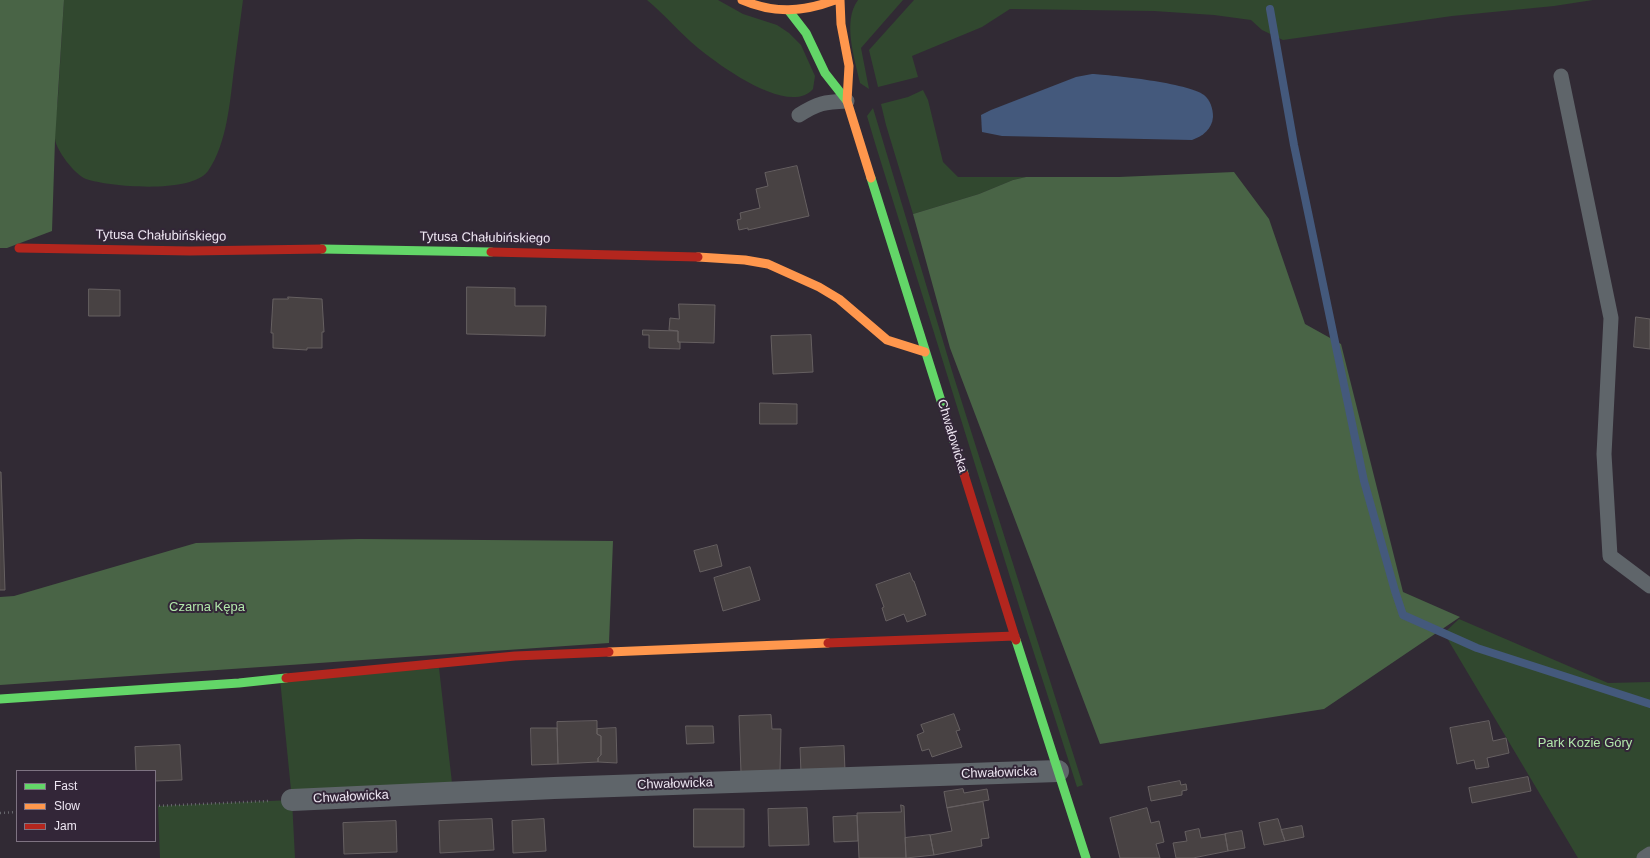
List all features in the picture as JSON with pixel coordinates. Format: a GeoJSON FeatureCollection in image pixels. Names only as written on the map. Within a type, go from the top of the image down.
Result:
{"type":"FeatureCollection","features":[{"type":"Feature","properties":{"kind":"street"},"geometry":{"type":"LineString","coordinates":[[742,0],[760,7],[789,11],[810,9],[835,0]]}},
{"type":"Feature","properties":{"kind":"street","name":"Chwałowicka"},"geometry":{"type":"LineString","coordinates":[[840,0],[841,24],[849,66],[847,101],[1086,858]]}},
{"type":"Feature","properties":{"kind":"street","name":"Chwałowicka"},"geometry":{"type":"LineString","coordinates":[[789,11],[806,33],[825,73],[847,101]]}},
{"type":"Feature","properties":{"kind":"street","name":"Tytusa Chałubińskiego"},"geometry":{"type":"LineString","coordinates":[[19,248],[190,251],[323,249],[564,253],[745,260],[768,264],[819,287],[838,299],[887,340],[925,352]]}},
{"type":"Feature","properties":{"kind":"street"},"geometry":{"type":"LineString","coordinates":[[0,699],[239,683],[515,656],[1015,636]]}},
{"type":"Feature","properties":{"kind":"street","name":"Chwałowicka"},"geometry":{"type":"LineString","coordinates":[[292,800],[569,787],[1058,771]]}},
{"type":"Feature","properties":{"kind":"lane"},"geometry":{"type":"LineString","coordinates":[[1561,76],[1611,318],[1604,454],[1610,556],[1650,586]]}},
{"type":"Feature","properties":{"kind":"lane"},"geometry":{"type":"LineString","coordinates":[[799,115],[815,105],[826,102],[847,101]]}},
{"type":"Feature","properties":{"kind":"lane"},"geometry":{"type":"LineString","coordinates":[[1644,858],[1650,854]]}},
{"type":"Feature","properties":{"kind":"path"},"geometry":{"type":"LineString","coordinates":[[156,806],[292,800]]}},
{"type":"Feature","properties":{"kind":"path"},"geometry":{"type":"LineString","coordinates":[[0,812],[16,812]]}},
{"type":"Feature","properties":{"kind":"green space"},"geometry":{"type":"Polygon","coordinates":[[[0,0],[64,0],[55,140],[52,231],[7,248],[0,248],[0,0]]]}},
{"type":"Feature","properties":{"kind":"green space"},"geometry":{"type":"Polygon","coordinates":[[[64,0],[243,0],[227,122],[220,148],[208,171],[199,178],[186,183],[169,186],[131,186],[97,182],[86,179],[77,173],[67,162],[56,144],[55,139],[64,0]]]}},
{"type":"Feature","properties":{"kind":"green space"},"geometry":{"type":"Polygon","coordinates":[[[647,0],[718,0],[743,14],[777,25],[789,33],[801,45],[815,76],[813,89],[802,96],[788,97],[772,93],[737,76],[721,66],[698,48],[647,0]]]}},
{"type":"Feature","properties":{"kind":"green space"},"geometry":{"type":"Polygon","coordinates":[[[858,0],[903,0],[861,48],[869,89],[860,83],[851,41],[851,19],[853,9],[858,0]]]}},
{"type":"Feature","properties":{"kind":"green space"},"geometry":{"type":"Polygon","coordinates":[[[914,0],[1593,0],[1554,6],[1452,16],[1283,40],[1262,30],[1251,20],[1214,15],[1154,11],[1010,9],[982,27],[912,56],[918,77],[878,87],[869,50],[914,0]]]}},
{"type":"Feature","properties":{"kind":"green space"},"geometry":{"type":"Polygon","coordinates":[[[923,90],[928,100],[943,162],[958,177],[1026,177],[1013,180],[979,194],[913,214],[881,104],[908,97],[923,90]]]}},
{"type":"Feature","properties":{"kind":"green space"},"geometry":{"type":"Polygon","coordinates":[[[873,108],[952,371],[1083,785],[1077,787],[875,143],[867,116],[873,108]]]}},
{"type":"Feature","properties":{"kind":"green space"},"geometry":{"type":"Polygon","coordinates":[[[1234,172],[1269,219],[1305,324],[1341,344],[1403,592],[1460,617],[1324,709],[1100,744],[950,348],[913,214],[979,194],[1013,180],[1026,177],[1119,177],[1234,172]]]}},
{"type":"Feature","properties":{"kind":"green space","name":"Czarna Kępa"},"geometry":{"type":"Polygon","coordinates":[[[359,539],[613,541],[609,643],[0,685],[0,597],[14,596],[196,543],[359,539]]]}},
{"type":"Feature","properties":{"kind":"green space","name":"Park Kozie Góry"},"geometry":{"type":"Polygon","coordinates":[[[1459,619],[1608,683],[1650,682],[1650,858],[1578,858],[1444,633],[1459,619]]]}},
{"type":"Feature","properties":{"kind":"green space"},"geometry":{"type":"Polygon","coordinates":[[[439,668],[452,783],[292,800],[280,679],[439,668]]]}},
{"type":"Feature","properties":{"kind":"green space"},"geometry":{"type":"Polygon","coordinates":[[[292,800],[295,858],[160,858],[158,806],[292,800]]]}},
{"type":"Feature","properties":{"kind":"water"},"geometry":{"type":"Polygon","coordinates":[[[1092,74],[1150,80],[1195,91],[1204,95],[1211,104],[1213,117],[1211,125],[1203,134],[1192,140],[1002,136],[982,132],[981,115],[1076,77],[1092,74]]]}},
{"type":"Feature","properties":{"kind":"building"},"geometry":{"type":"Polygon","coordinates":[[[797,166],[809,216],[748,230],[748,228],[739,230],[737,220],[741,219],[740,213],[760,208],[756,189],[768,186],[765,173],[797,166]]]}},
{"type":"Feature","properties":{"kind":"building"},"geometry":{"type":"Polygon","coordinates":[[[467,287],[515,288],[515,306],[546,306],[545,336],[467,334],[467,287]]]}},
{"type":"Feature","properties":{"kind":"building"},"geometry":{"type":"Polygon","coordinates":[[[89,289],[120,290],[120,316],[89,316],[89,289]]]}},
{"type":"Feature","properties":{"kind":"building"},"geometry":{"type":"Polygon","coordinates":[[[288,297],[322,299],[324,332],[322,332],[322,348],[307,348],[307,350],[273,348],[273,333],[271,333],[273,299],[288,299],[288,297]]]}},
{"type":"Feature","properties":{"kind":"building"},"geometry":{"type":"Polygon","coordinates":[[[679,304],[715,305],[714,343],[678,342],[678,331],[669,330],[670,318],[679,319],[679,304]]]}},
{"type":"Feature","properties":{"kind":"building"},"geometry":{"type":"Polygon","coordinates":[[[1636,317],[1650,319],[1650,349],[1634,347],[1636,317]]]}},
{"type":"Feature","properties":{"kind":"building"},"geometry":{"type":"Polygon","coordinates":[[[643,330],[678,331],[678,342],[680,342],[680,349],[649,348],[649,335],[643,335],[643,330]]]}},
{"type":"Feature","properties":{"kind":"building"},"geometry":{"type":"Polygon","coordinates":[[[811,335],[813,372],[773,374],[771,336],[811,335]]]}},
{"type":"Feature","properties":{"kind":"building"},"geometry":{"type":"Polygon","coordinates":[[[760,403],[797,404],[797,424],[760,424],[760,403]]]}},
{"type":"Feature","properties":{"kind":"building"},"geometry":{"type":"Polygon","coordinates":[[[1,472],[5,590],[0,590],[1,472]]]}},
{"type":"Feature","properties":{"kind":"building"},"geometry":{"type":"Polygon","coordinates":[[[717,545],[722,566],[700,572],[694,551],[717,545]]]}},
{"type":"Feature","properties":{"kind":"building"},"geometry":{"type":"Polygon","coordinates":[[[750,567],[760,600],[723,611],[714,578],[750,567]]]}},
{"type":"Feature","properties":{"kind":"building"},"geometry":{"type":"Polygon","coordinates":[[[910,573],[926,615],[907,622],[904,614],[886,621],[882,608],[884,607],[876,585],[910,573]]]}},
{"type":"Feature","properties":{"kind":"building"},"geometry":{"type":"Polygon","coordinates":[[[954,714],[960,730],[956,731],[962,747],[932,757],[929,749],[922,751],[917,735],[924,732],[921,725],[954,714]]]}},
{"type":"Feature","properties":{"kind":"building"},"geometry":{"type":"Polygon","coordinates":[[[771,715],[772,729],[781,729],[780,772],[741,773],[739,716],[771,715]]]}},
{"type":"Feature","properties":{"kind":"building"},"geometry":{"type":"Polygon","coordinates":[[[597,721],[597,734],[601,736],[601,755],[598,758],[598,762],[558,764],[557,722],[597,721]]]}},
{"type":"Feature","properties":{"kind":"building"},"geometry":{"type":"Polygon","coordinates":[[[1489,721],[1493,741],[1506,738],[1509,753],[1487,758],[1489,767],[1476,769],[1474,760],[1457,764],[1450,728],[1489,721]]]}},
{"type":"Feature","properties":{"kind":"building"},"geometry":{"type":"Polygon","coordinates":[[[686,726],[713,726],[714,743],[687,744],[686,726]]]}},
{"type":"Feature","properties":{"kind":"building"},"geometry":{"type":"Polygon","coordinates":[[[531,728],[557,728],[558,764],[532,765],[531,728]]]}},
{"type":"Feature","properties":{"kind":"building"},"geometry":{"type":"Polygon","coordinates":[[[616,728],[617,763],[598,762],[598,758],[601,755],[601,736],[597,734],[597,729],[616,728]]]}},
{"type":"Feature","properties":{"kind":"building"},"geometry":{"type":"Polygon","coordinates":[[[180,745],[182,780],[156,781],[156,770],[136,770],[135,747],[180,745]]]}},
{"type":"Feature","properties":{"kind":"building"},"geometry":{"type":"Polygon","coordinates":[[[844,746],[845,771],[801,773],[800,748],[844,746]]]}},
{"type":"Feature","properties":{"kind":"building"},"geometry":{"type":"Polygon","coordinates":[[[1528,777],[1531,791],[1472,803],[1469,788],[1528,777]]]}},
{"type":"Feature","properties":{"kind":"building"},"geometry":{"type":"Polygon","coordinates":[[[1180,781],[1181,785],[1186,784],[1187,790],[1182,791],[1182,795],[1151,801],[1148,787],[1180,781]]]}},
{"type":"Feature","properties":{"kind":"building"},"geometry":{"type":"Polygon","coordinates":[[[963,789],[964,793],[987,789],[989,800],[947,808],[944,792],[963,789]]]}},
{"type":"Feature","properties":{"kind":"building"},"geometry":{"type":"Polygon","coordinates":[[[983,802],[989,838],[981,839],[982,846],[934,855],[930,835],[952,831],[947,808],[983,802]]]}},
{"type":"Feature","properties":{"kind":"building"},"geometry":{"type":"Polygon","coordinates":[[[901,805],[904,806],[906,858],[859,858],[857,813],[901,812],[901,805]]]}},
{"type":"Feature","properties":{"kind":"building"},"geometry":{"type":"Polygon","coordinates":[[[807,808],[809,845],[769,846],[768,809],[807,808]]]}},
{"type":"Feature","properties":{"kind":"building"},"geometry":{"type":"Polygon","coordinates":[[[1147,808],[1151,823],[1159,821],[1164,842],[1156,844],[1160,858],[1120,858],[1110,818],[1147,808]]]}},
{"type":"Feature","properties":{"kind":"building"},"geometry":{"type":"Polygon","coordinates":[[[694,809],[744,809],[744,847],[694,847],[694,809]]]}},
{"type":"Feature","properties":{"kind":"building"},"geometry":{"type":"Polygon","coordinates":[[[857,816],[858,841],[834,842],[833,817],[857,816]]]}},
{"type":"Feature","properties":{"kind":"building"},"geometry":{"type":"Polygon","coordinates":[[[492,819],[494,850],[440,853],[439,821],[492,819]]]}},
{"type":"Feature","properties":{"kind":"building"},"geometry":{"type":"Polygon","coordinates":[[[544,819],[546,851],[513,853],[512,821],[544,819]]]}},
{"type":"Feature","properties":{"kind":"building"},"geometry":{"type":"Polygon","coordinates":[[[1278,819],[1285,841],[1264,845],[1259,823],[1278,819]]]}},
{"type":"Feature","properties":{"kind":"building"},"geometry":{"type":"Polygon","coordinates":[[[396,821],[397,852],[344,854],[343,823],[396,821]]]}},
{"type":"Feature","properties":{"kind":"building"},"geometry":{"type":"Polygon","coordinates":[[[1302,826],[1304,837],[1285,841],[1281,830],[1302,826]]]}},
{"type":"Feature","properties":{"kind":"building"},"geometry":{"type":"Polygon","coordinates":[[[1199,829],[1201,838],[1225,834],[1228,851],[1193,858],[1176,858],[1173,843],[1187,841],[1185,832],[1199,829]]]}},
{"type":"Feature","properties":{"kind":"building"},"geometry":{"type":"Polygon","coordinates":[[[1242,831],[1245,848],[1228,851],[1225,834],[1242,831]]]}},
{"type":"Feature","properties":{"kind":"building"},"geometry":{"type":"Polygon","coordinates":[[[930,835],[934,855],[906,858],[905,838],[930,835]]]}},
{"type":"Feature","properties":{"kind":"waterway"},"geometry":{"type":"LineString","coordinates":[[1270,9],[1294,145],[1364,481],[1403,615],[1477,648],[1650,704]]}},
{"type":"Feature","properties":{"kind":"traffic: fast"},"geometry":{"type":"LineString","coordinates":[[789,11],[806,33],[825,73],[847,101]]}},
{"type":"Feature","properties":{"kind":"traffic: fast"},"geometry":{"type":"LineString","coordinates":[[871,178],[964,474]]}},
{"type":"Feature","properties":{"kind":"traffic: fast"},"geometry":{"type":"LineString","coordinates":[[322,249],[491,252]]}},
{"type":"Feature","properties":{"kind":"traffic: fast"},"geometry":{"type":"LineString","coordinates":[[1016,640],[1086,858]]}},
{"type":"Feature","properties":{"kind":"traffic: fast"},"geometry":{"type":"LineString","coordinates":[[0,699],[239,683],[286,678]]}},
{"type":"Feature","properties":{"kind":"traffic: slow"},"geometry":{"type":"LineString","coordinates":[[742,0],[766,8],[788,10],[811,7],[835,0]]}},
{"type":"Feature","properties":{"kind":"traffic: slow"},"geometry":{"type":"LineString","coordinates":[[840,0],[841,24],[849,66],[847,101],[871,178]]}},
{"type":"Feature","properties":{"kind":"traffic: slow"},"geometry":{"type":"LineString","coordinates":[[698,257],[745,260],[768,264],[819,287],[839,299],[887,340],[925,352]]}},
{"type":"Feature","properties":{"kind":"traffic: slow"},"geometry":{"type":"LineString","coordinates":[[609,652],[828,643]]}},
{"type":"Feature","properties":{"kind":"traffic: jam"},"geometry":{"type":"LineString","coordinates":[[19,248],[190,251],[322,249]]}},
{"type":"Feature","properties":{"kind":"traffic: jam"},"geometry":{"type":"LineString","coordinates":[[491,252],[698,257]]}},
{"type":"Feature","properties":{"kind":"traffic: jam"},"geometry":{"type":"LineString","coordinates":[[964,474],[1016,640]]}},
{"type":"Feature","properties":{"kind":"traffic: jam"},"geometry":{"type":"LineString","coordinates":[[828,643],[1015,636]]}},
{"type":"Feature","properties":{"kind":"traffic: jam"},"geometry":{"type":"LineString","coordinates":[[286,678],[515,656],[609,652]]}}]}
